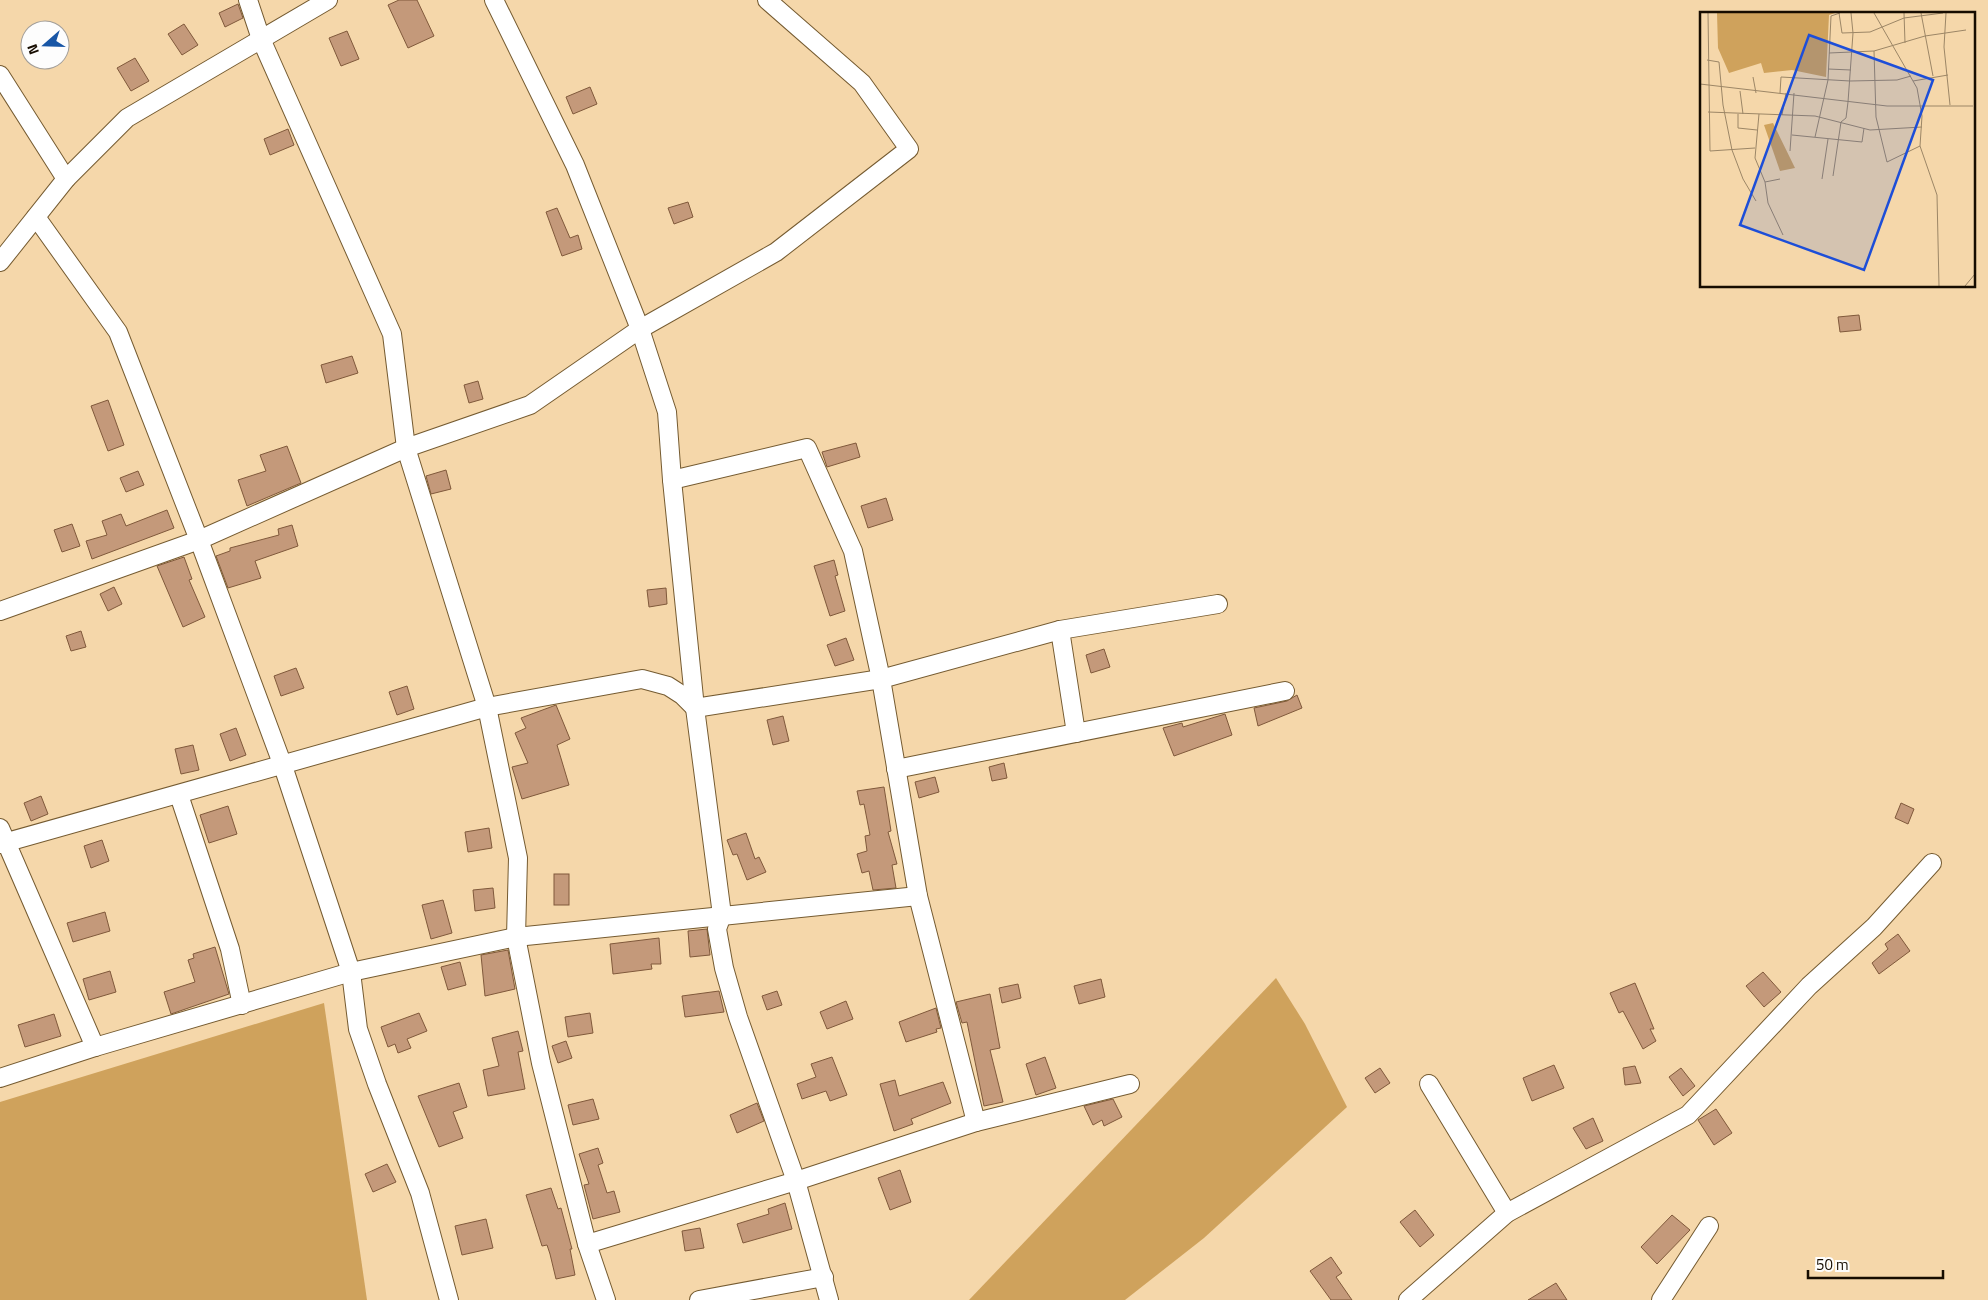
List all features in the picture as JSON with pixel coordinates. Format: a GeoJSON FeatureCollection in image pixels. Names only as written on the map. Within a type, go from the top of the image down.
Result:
{"type":"FeatureCollection","features":[{"type":"Feature","properties":{"kind":"street"},"geometry":{"type":"LineString","coordinates":[[248,0],[261,39],[392,334],[406,448],[487,707],[518,858],[516,937],[541,1063],[587,1244],[606,1300]]}},
{"type":"Feature","properties":{"kind":"street"},"geometry":{"type":"LineString","coordinates":[[0,262],[66,179],[127,118],[328,0]]}},
{"type":"Feature","properties":{"kind":"street"},"geometry":{"type":"LineString","coordinates":[[494,0],[575,165],[640,329],[667,412],[695,708],[722,915],[717,929],[724,968],[738,1017],[796,1181],[829,1300]]}},
{"type":"Feature","properties":{"kind":"street"},"geometry":{"type":"LineString","coordinates":[[0,611],[199,540],[406,448],[530,405],[640,329],[776,252],[909,149],[862,83],[767,0]]}},
{"type":"Feature","properties":{"kind":"street"},"geometry":{"type":"LineString","coordinates":[[0,75],[66,179]]}},
{"type":"Feature","properties":{"kind":"street"},"geometry":{"type":"LineString","coordinates":[[36,217],[118,332],[199,540],[283,766],[351,972],[358,1029],[377,1084],[420,1193],[448,1300]]}},
{"type":"Feature","properties":{"kind":"street"},"geometry":{"type":"LineString","coordinates":[[672,480],[807,448],[853,551],[881,679],[918,896],[976,1122]]}},
{"type":"Feature","properties":{"kind":"street"},"geometry":{"type":"LineString","coordinates":[[695,708],[881,679],[1060,630],[1218,604]]}},
{"type":"Feature","properties":{"kind":"street"},"geometry":{"type":"LineString","coordinates":[[1060,630],[1076,733]]}},
{"type":"Feature","properties":{"kind":"street"},"geometry":{"type":"LineString","coordinates":[[95,1047],[2,838],[179,795],[487,707],[642,679],[668,686],[682,695],[695,708]]}},
{"type":"Feature","properties":{"kind":"street"},"geometry":{"type":"LineString","coordinates":[[896,770],[1285,690]]}},
{"type":"Feature","properties":{"kind":"street"},"geometry":{"type":"LineString","coordinates":[[179,795],[230,950],[242,1005]]}},
{"type":"Feature","properties":{"kind":"street"},"geometry":{"type":"LineString","coordinates":[[1408,1300],[1507,1213],[1688,1116],[1809,986],[1874,927],[1932,863]]}},
{"type":"Feature","properties":{"kind":"street"},"geometry":{"type":"LineString","coordinates":[[0,1078],[95,1047],[351,972],[516,937],[918,896]]}},
{"type":"Feature","properties":{"kind":"street"},"geometry":{"type":"LineString","coordinates":[[587,1244],[796,1181],[976,1122],[1130,1084]]}},
{"type":"Feature","properties":{"kind":"street"},"geometry":{"type":"LineString","coordinates":[[1429,1084],[1507,1213]]}},
{"type":"Feature","properties":{"kind":"street"},"geometry":{"type":"LineString","coordinates":[[1661,1300],[1709,1226]]}},
{"type":"Feature","properties":{"kind":"street"},"geometry":{"type":"LineString","coordinates":[[699,1300],[824,1277]]}},
{"type":"Feature","properties":{"kind":"shaded area"},"geometry":{"type":"Polygon","coordinates":[[[1276,978],[1305,1024],[1347,1107],[1204,1238],[1125,1300],[969,1300],[1276,978]]]}},
{"type":"Feature","properties":{"kind":"shaded area"},"geometry":{"type":"Polygon","coordinates":[[[324,1003],[367,1300],[0,1300],[0,1102],[324,1003]]]}},
{"type":"Feature","properties":{"kind":"building"},"geometry":{"type":"Polygon","coordinates":[[[399,0],[417,0],[434,36],[408,48],[388,5],[399,0]]]}},
{"type":"Feature","properties":{"kind":"building"},"geometry":{"type":"Polygon","coordinates":[[[238,4],[243,18],[225,27],[219,13],[238,4]]]}},
{"type":"Feature","properties":{"kind":"building"},"geometry":{"type":"Polygon","coordinates":[[[184,24],[198,45],[182,55],[168,34],[184,24]]]}},
{"type":"Feature","properties":{"kind":"building"},"geometry":{"type":"Polygon","coordinates":[[[347,31],[359,59],[341,66],[329,38],[347,31]]]}},
{"type":"Feature","properties":{"kind":"building"},"geometry":{"type":"Polygon","coordinates":[[[135,58],[149,81],[131,91],[117,68],[135,58]]]}},
{"type":"Feature","properties":{"kind":"building"},"geometry":{"type":"Polygon","coordinates":[[[590,87],[597,104],[573,114],[566,97],[590,87]]]}},
{"type":"Feature","properties":{"kind":"building"},"geometry":{"type":"Polygon","coordinates":[[[288,129],[294,145],[270,155],[264,139],[288,129]]]}},
{"type":"Feature","properties":{"kind":"building"},"geometry":{"type":"Polygon","coordinates":[[[688,202],[693,217],[674,224],[668,208],[688,202]]]}},
{"type":"Feature","properties":{"kind":"building"},"geometry":{"type":"Polygon","coordinates":[[[557,208],[570,238],[578,235],[582,249],[562,256],[546,212],[557,208]]]}},
{"type":"Feature","properties":{"kind":"building"},"geometry":{"type":"Polygon","coordinates":[[[1859,315],[1861,330],[1840,332],[1838,317],[1859,315]]]}},
{"type":"Feature","properties":{"kind":"building"},"geometry":{"type":"Polygon","coordinates":[[[352,356],[358,373],[326,383],[321,365],[352,356]]]}},
{"type":"Feature","properties":{"kind":"building"},"geometry":{"type":"Polygon","coordinates":[[[478,381],[483,399],[469,403],[464,385],[478,381]]]}},
{"type":"Feature","properties":{"kind":"building"},"geometry":{"type":"Polygon","coordinates":[[[108,400],[124,445],[108,451],[91,406],[108,400]]]}},
{"type":"Feature","properties":{"kind":"building"},"geometry":{"type":"Polygon","coordinates":[[[856,443],[860,457],[827,467],[822,452],[856,443]]]}},
{"type":"Feature","properties":{"kind":"building"},"geometry":{"type":"Polygon","coordinates":[[[287,446],[301,483],[247,506],[238,480],[266,471],[260,455],[287,446]]]}},
{"type":"Feature","properties":{"kind":"building"},"geometry":{"type":"Polygon","coordinates":[[[446,470],[451,489],[431,494],[426,476],[446,470]]]}},
{"type":"Feature","properties":{"kind":"building"},"geometry":{"type":"Polygon","coordinates":[[[138,471],[144,485],[126,492],[120,478],[138,471]]]}},
{"type":"Feature","properties":{"kind":"building"},"geometry":{"type":"Polygon","coordinates":[[[886,498],[893,520],[868,528],[861,506],[886,498]]]}},
{"type":"Feature","properties":{"kind":"building"},"geometry":{"type":"Polygon","coordinates":[[[167,510],[174,528],[92,559],[86,541],[107,535],[102,521],[121,514],[126,526],[167,510]]]}},
{"type":"Feature","properties":{"kind":"building"},"geometry":{"type":"Polygon","coordinates":[[[72,524],[80,546],[62,552],[54,530],[72,524]]]}},
{"type":"Feature","properties":{"kind":"building"},"geometry":{"type":"Polygon","coordinates":[[[292,525],[298,546],[255,561],[261,578],[228,588],[216,556],[230,551],[230,548],[279,535],[278,529],[292,525]]]}},
{"type":"Feature","properties":{"kind":"building"},"geometry":{"type":"Polygon","coordinates":[[[184,557],[192,579],[189,580],[205,617],[183,627],[157,566],[184,557]]]}},
{"type":"Feature","properties":{"kind":"building"},"geometry":{"type":"Polygon","coordinates":[[[834,560],[838,575],[835,576],[845,611],[830,616],[814,566],[834,560]]]}},
{"type":"Feature","properties":{"kind":"building"},"geometry":{"type":"Polygon","coordinates":[[[114,587],[122,604],[108,611],[100,594],[114,587]]]}},
{"type":"Feature","properties":{"kind":"building"},"geometry":{"type":"Polygon","coordinates":[[[666,588],[667,604],[649,607],[647,590],[666,588]]]}},
{"type":"Feature","properties":{"kind":"building"},"geometry":{"type":"Polygon","coordinates":[[[81,631],[86,647],[71,651],[66,636],[81,631]]]}},
{"type":"Feature","properties":{"kind":"building"},"geometry":{"type":"Polygon","coordinates":[[[846,638],[854,660],[835,666],[827,645],[846,638]]]}},
{"type":"Feature","properties":{"kind":"building"},"geometry":{"type":"Polygon","coordinates":[[[1104,649],[1110,667],[1091,673],[1086,655],[1104,649]]]}},
{"type":"Feature","properties":{"kind":"building"},"geometry":{"type":"Polygon","coordinates":[[[296,668],[304,688],[281,696],[274,676],[296,668]]]}},
{"type":"Feature","properties":{"kind":"building"},"geometry":{"type":"Polygon","coordinates":[[[407,686],[414,709],[397,715],[389,692],[407,686]]]}},
{"type":"Feature","properties":{"kind":"building"},"geometry":{"type":"Polygon","coordinates":[[[1297,695],[1302,708],[1258,726],[1254,708],[1287,701],[1297,695]]]}},
{"type":"Feature","properties":{"kind":"building"},"geometry":{"type":"Polygon","coordinates":[[[556,705],[570,739],[557,745],[569,785],[522,799],[512,767],[528,763],[515,733],[526,728],[521,718],[556,705]]]}},
{"type":"Feature","properties":{"kind":"building"},"geometry":{"type":"Polygon","coordinates":[[[1225,714],[1232,735],[1174,756],[1163,728],[1182,723],[1183,727],[1225,714]]]}},
{"type":"Feature","properties":{"kind":"building"},"geometry":{"type":"Polygon","coordinates":[[[783,716],[789,741],[773,745],[767,720],[783,716]]]}},
{"type":"Feature","properties":{"kind":"building"},"geometry":{"type":"Polygon","coordinates":[[[236,728],[246,755],[230,761],[220,734],[236,728]]]}},
{"type":"Feature","properties":{"kind":"building"},"geometry":{"type":"Polygon","coordinates":[[[193,745],[199,770],[181,774],[175,749],[193,745]]]}},
{"type":"Feature","properties":{"kind":"building"},"geometry":{"type":"Polygon","coordinates":[[[1004,763],[1007,778],[992,781],[989,767],[1004,763]]]}},
{"type":"Feature","properties":{"kind":"building"},"geometry":{"type":"Polygon","coordinates":[[[935,777],[939,792],[919,798],[915,782],[935,777]]]}},
{"type":"Feature","properties":{"kind":"building"},"geometry":{"type":"Polygon","coordinates":[[[884,787],[891,831],[888,832],[897,864],[892,865],[896,888],[873,890],[869,871],[862,873],[857,854],[867,851],[865,836],[870,835],[864,804],[860,805],[857,791],[884,787]]]}},
{"type":"Feature","properties":{"kind":"building"},"geometry":{"type":"Polygon","coordinates":[[[41,796],[48,814],[31,821],[24,803],[41,796]]]}},
{"type":"Feature","properties":{"kind":"building"},"geometry":{"type":"Polygon","coordinates":[[[1901,803],[1914,809],[1908,824],[1895,818],[1901,803]]]}},
{"type":"Feature","properties":{"kind":"building"},"geometry":{"type":"Polygon","coordinates":[[[228,806],[237,834],[209,843],[200,815],[228,806]]]}},
{"type":"Feature","properties":{"kind":"building"},"geometry":{"type":"Polygon","coordinates":[[[489,828],[492,848],[468,852],[465,832],[489,828]]]}},
{"type":"Feature","properties":{"kind":"building"},"geometry":{"type":"Polygon","coordinates":[[[746,833],[755,859],[759,857],[766,872],[747,880],[737,854],[733,855],[727,840],[746,833]]]}},
{"type":"Feature","properties":{"kind":"building"},"geometry":{"type":"Polygon","coordinates":[[[102,840],[109,861],[91,868],[84,846],[102,840]]]}},
{"type":"Feature","properties":{"kind":"building"},"geometry":{"type":"Polygon","coordinates":[[[554,874],[569,874],[569,905],[554,905],[554,874]]]}},
{"type":"Feature","properties":{"kind":"building"},"geometry":{"type":"Polygon","coordinates":[[[493,888],[495,908],[475,911],[473,890],[493,888]]]}},
{"type":"Feature","properties":{"kind":"building"},"geometry":{"type":"Polygon","coordinates":[[[443,900],[452,933],[431,939],[422,905],[443,900]]]}},
{"type":"Feature","properties":{"kind":"building"},"geometry":{"type":"Polygon","coordinates":[[[105,912],[110,931],[73,942],[67,923],[105,912]]]}},
{"type":"Feature","properties":{"kind":"building"},"geometry":{"type":"Polygon","coordinates":[[[707,929],[710,955],[690,957],[688,931],[707,929]]]}},
{"type":"Feature","properties":{"kind":"building"},"geometry":{"type":"Polygon","coordinates":[[[1898,934],[1910,951],[1879,974],[1872,963],[1888,949],[1885,944],[1898,934]]]}},
{"type":"Feature","properties":{"kind":"building"},"geometry":{"type":"Polygon","coordinates":[[[659,938],[661,964],[651,964],[652,969],[613,974],[610,944],[659,938]]]}},
{"type":"Feature","properties":{"kind":"building"},"geometry":{"type":"Polygon","coordinates":[[[215,947],[229,994],[171,1014],[164,992],[195,982],[188,960],[194,958],[193,954],[215,947]]]}},
{"type":"Feature","properties":{"kind":"building"},"geometry":{"type":"Polygon","coordinates":[[[508,950],[515,989],[485,996],[481,955],[508,950]]]}},
{"type":"Feature","properties":{"kind":"building"},"geometry":{"type":"Polygon","coordinates":[[[460,962],[466,985],[448,990],[441,967],[460,962]]]}},
{"type":"Feature","properties":{"kind":"building"},"geometry":{"type":"Polygon","coordinates":[[[110,971],[116,992],[89,1000],[83,979],[110,971]]]}},
{"type":"Feature","properties":{"kind":"building"},"geometry":{"type":"Polygon","coordinates":[[[1763,972],[1781,992],[1764,1007],[1746,986],[1763,972]]]}},
{"type":"Feature","properties":{"kind":"building"},"geometry":{"type":"Polygon","coordinates":[[[1101,979],[1105,997],[1079,1004],[1074,986],[1101,979]]]}},
{"type":"Feature","properties":{"kind":"building"},"geometry":{"type":"Polygon","coordinates":[[[1635,983],[1654,1029],[1650,1029],[1656,1041],[1643,1049],[1623,1011],[1619,1013],[1610,993],[1635,983]]]}},
{"type":"Feature","properties":{"kind":"building"},"geometry":{"type":"Polygon","coordinates":[[[1018,984],[1021,998],[1002,1003],[999,988],[1018,984]]]}},
{"type":"Feature","properties":{"kind":"building"},"geometry":{"type":"Polygon","coordinates":[[[719,991],[724,1012],[685,1017],[682,996],[719,991]]]}},
{"type":"Feature","properties":{"kind":"building"},"geometry":{"type":"Polygon","coordinates":[[[777,991],[782,1005],[767,1010],[762,996],[777,991]]]}},
{"type":"Feature","properties":{"kind":"building"},"geometry":{"type":"Polygon","coordinates":[[[990,994],[1000,1048],[990,1050],[1003,1102],[984,1106],[967,1022],[962,1023],[956,1002],[990,994]]]}},
{"type":"Feature","properties":{"kind":"building"},"geometry":{"type":"Polygon","coordinates":[[[846,1001],[853,1019],[827,1029],[820,1012],[846,1001]]]}},
{"type":"Feature","properties":{"kind":"building"},"geometry":{"type":"Polygon","coordinates":[[[936,1008],[941,1028],[936,1029],[937,1032],[906,1042],[899,1022],[936,1008]]]}},
{"type":"Feature","properties":{"kind":"building"},"geometry":{"type":"Polygon","coordinates":[[[419,1013],[427,1031],[407,1039],[411,1048],[398,1053],[395,1044],[388,1047],[381,1027],[419,1013]]]}},
{"type":"Feature","properties":{"kind":"building"},"geometry":{"type":"Polygon","coordinates":[[[590,1013],[593,1033],[568,1037],[565,1017],[590,1013]]]}},
{"type":"Feature","properties":{"kind":"building"},"geometry":{"type":"Polygon","coordinates":[[[54,1014],[61,1036],[25,1047],[18,1025],[54,1014]]]}},
{"type":"Feature","properties":{"kind":"building"},"geometry":{"type":"Polygon","coordinates":[[[518,1031],[523,1051],[518,1052],[525,1089],[488,1096],[483,1070],[499,1066],[492,1038],[518,1031]]]}},
{"type":"Feature","properties":{"kind":"building"},"geometry":{"type":"Polygon","coordinates":[[[566,1041],[572,1058],[558,1063],[552,1046],[566,1041]]]}},
{"type":"Feature","properties":{"kind":"building"},"geometry":{"type":"Polygon","coordinates":[[[832,1057],[847,1095],[830,1101],[826,1091],[802,1099],[797,1084],[816,1077],[811,1064],[832,1057]]]}},
{"type":"Feature","properties":{"kind":"building"},"geometry":{"type":"Polygon","coordinates":[[[1045,1057],[1056,1088],[1036,1095],[1026,1064],[1045,1057]]]}},
{"type":"Feature","properties":{"kind":"building"},"geometry":{"type":"Polygon","coordinates":[[[1554,1065],[1564,1088],[1532,1101],[1523,1078],[1554,1065]]]}},
{"type":"Feature","properties":{"kind":"building"},"geometry":{"type":"Polygon","coordinates":[[[1635,1066],[1641,1083],[1625,1085],[1623,1068],[1635,1066]]]}},
{"type":"Feature","properties":{"kind":"building"},"geometry":{"type":"Polygon","coordinates":[[[1380,1068],[1390,1083],[1375,1093],[1365,1078],[1380,1068]]]}},
{"type":"Feature","properties":{"kind":"building"},"geometry":{"type":"Polygon","coordinates":[[[1681,1068],[1695,1086],[1683,1096],[1669,1077],[1681,1068]]]}},
{"type":"Feature","properties":{"kind":"building"},"geometry":{"type":"Polygon","coordinates":[[[895,1080],[899,1096],[943,1082],[951,1103],[911,1119],[913,1124],[894,1131],[880,1084],[895,1080]]]}},
{"type":"Feature","properties":{"kind":"building"},"geometry":{"type":"Polygon","coordinates":[[[459,1083],[467,1107],[453,1112],[463,1138],[439,1147],[418,1096],[459,1083]]]}},
{"type":"Feature","properties":{"kind":"building"},"geometry":{"type":"Polygon","coordinates":[[[593,1099],[599,1119],[573,1125],[568,1105],[593,1099]]]}},
{"type":"Feature","properties":{"kind":"building"},"geometry":{"type":"Polygon","coordinates":[[[1113,1099],[1122,1117],[1104,1126],[1102,1120],[1093,1125],[1084,1106],[1113,1099]]]}},
{"type":"Feature","properties":{"kind":"building"},"geometry":{"type":"Polygon","coordinates":[[[757,1103],[764,1121],[737,1133],[730,1115],[757,1103]]]}},
{"type":"Feature","properties":{"kind":"building"},"geometry":{"type":"Polygon","coordinates":[[[1716,1109],[1732,1133],[1714,1145],[1698,1120],[1716,1109]]]}},
{"type":"Feature","properties":{"kind":"building"},"geometry":{"type":"Polygon","coordinates":[[[1593,1118],[1603,1141],[1586,1149],[1573,1128],[1593,1118]]]}},
{"type":"Feature","properties":{"kind":"building"},"geometry":{"type":"Polygon","coordinates":[[[598,1148],[603,1163],[598,1165],[607,1193],[614,1191],[620,1212],[593,1219],[584,1185],[589,1184],[579,1154],[598,1148]]]}},
{"type":"Feature","properties":{"kind":"building"},"geometry":{"type":"Polygon","coordinates":[[[387,1164],[396,1182],[373,1192],[365,1174],[387,1164]]]}},
{"type":"Feature","properties":{"kind":"building"},"geometry":{"type":"Polygon","coordinates":[[[900,1170],[911,1202],[890,1210],[878,1178],[900,1170]]]}},
{"type":"Feature","properties":{"kind":"building"},"geometry":{"type":"Polygon","coordinates":[[[551,1188],[558,1209],[561,1208],[572,1249],[570,1249],[575,1275],[556,1279],[547,1245],[542,1246],[526,1195],[551,1188]]]}},
{"type":"Feature","properties":{"kind":"building"},"geometry":{"type":"Polygon","coordinates":[[[785,1203],[792,1229],[743,1243],[737,1224],[769,1214],[768,1209],[785,1203]]]}},
{"type":"Feature","properties":{"kind":"building"},"geometry":{"type":"Polygon","coordinates":[[[1415,1210],[1434,1235],[1420,1247],[1400,1222],[1415,1210]]]}},
{"type":"Feature","properties":{"kind":"building"},"geometry":{"type":"Polygon","coordinates":[[[1672,1215],[1690,1230],[1657,1264],[1641,1247],[1672,1215]]]}},
{"type":"Feature","properties":{"kind":"building"},"geometry":{"type":"Polygon","coordinates":[[[486,1219],[493,1248],[462,1255],[455,1226],[486,1219]]]}},
{"type":"Feature","properties":{"kind":"building"},"geometry":{"type":"Polygon","coordinates":[[[700,1228],[704,1248],[685,1251],[682,1231],[700,1228]]]}},
{"type":"Feature","properties":{"kind":"building"},"geometry":{"type":"Polygon","coordinates":[[[1331,1257],[1342,1273],[1336,1277],[1352,1300],[1331,1300],[1310,1271],[1331,1257]]]}},
{"type":"Feature","properties":{"kind":"building"},"geometry":{"type":"Polygon","coordinates":[[[1556,1283],[1567,1300],[1528,1300],[1556,1283]]]}}]}
